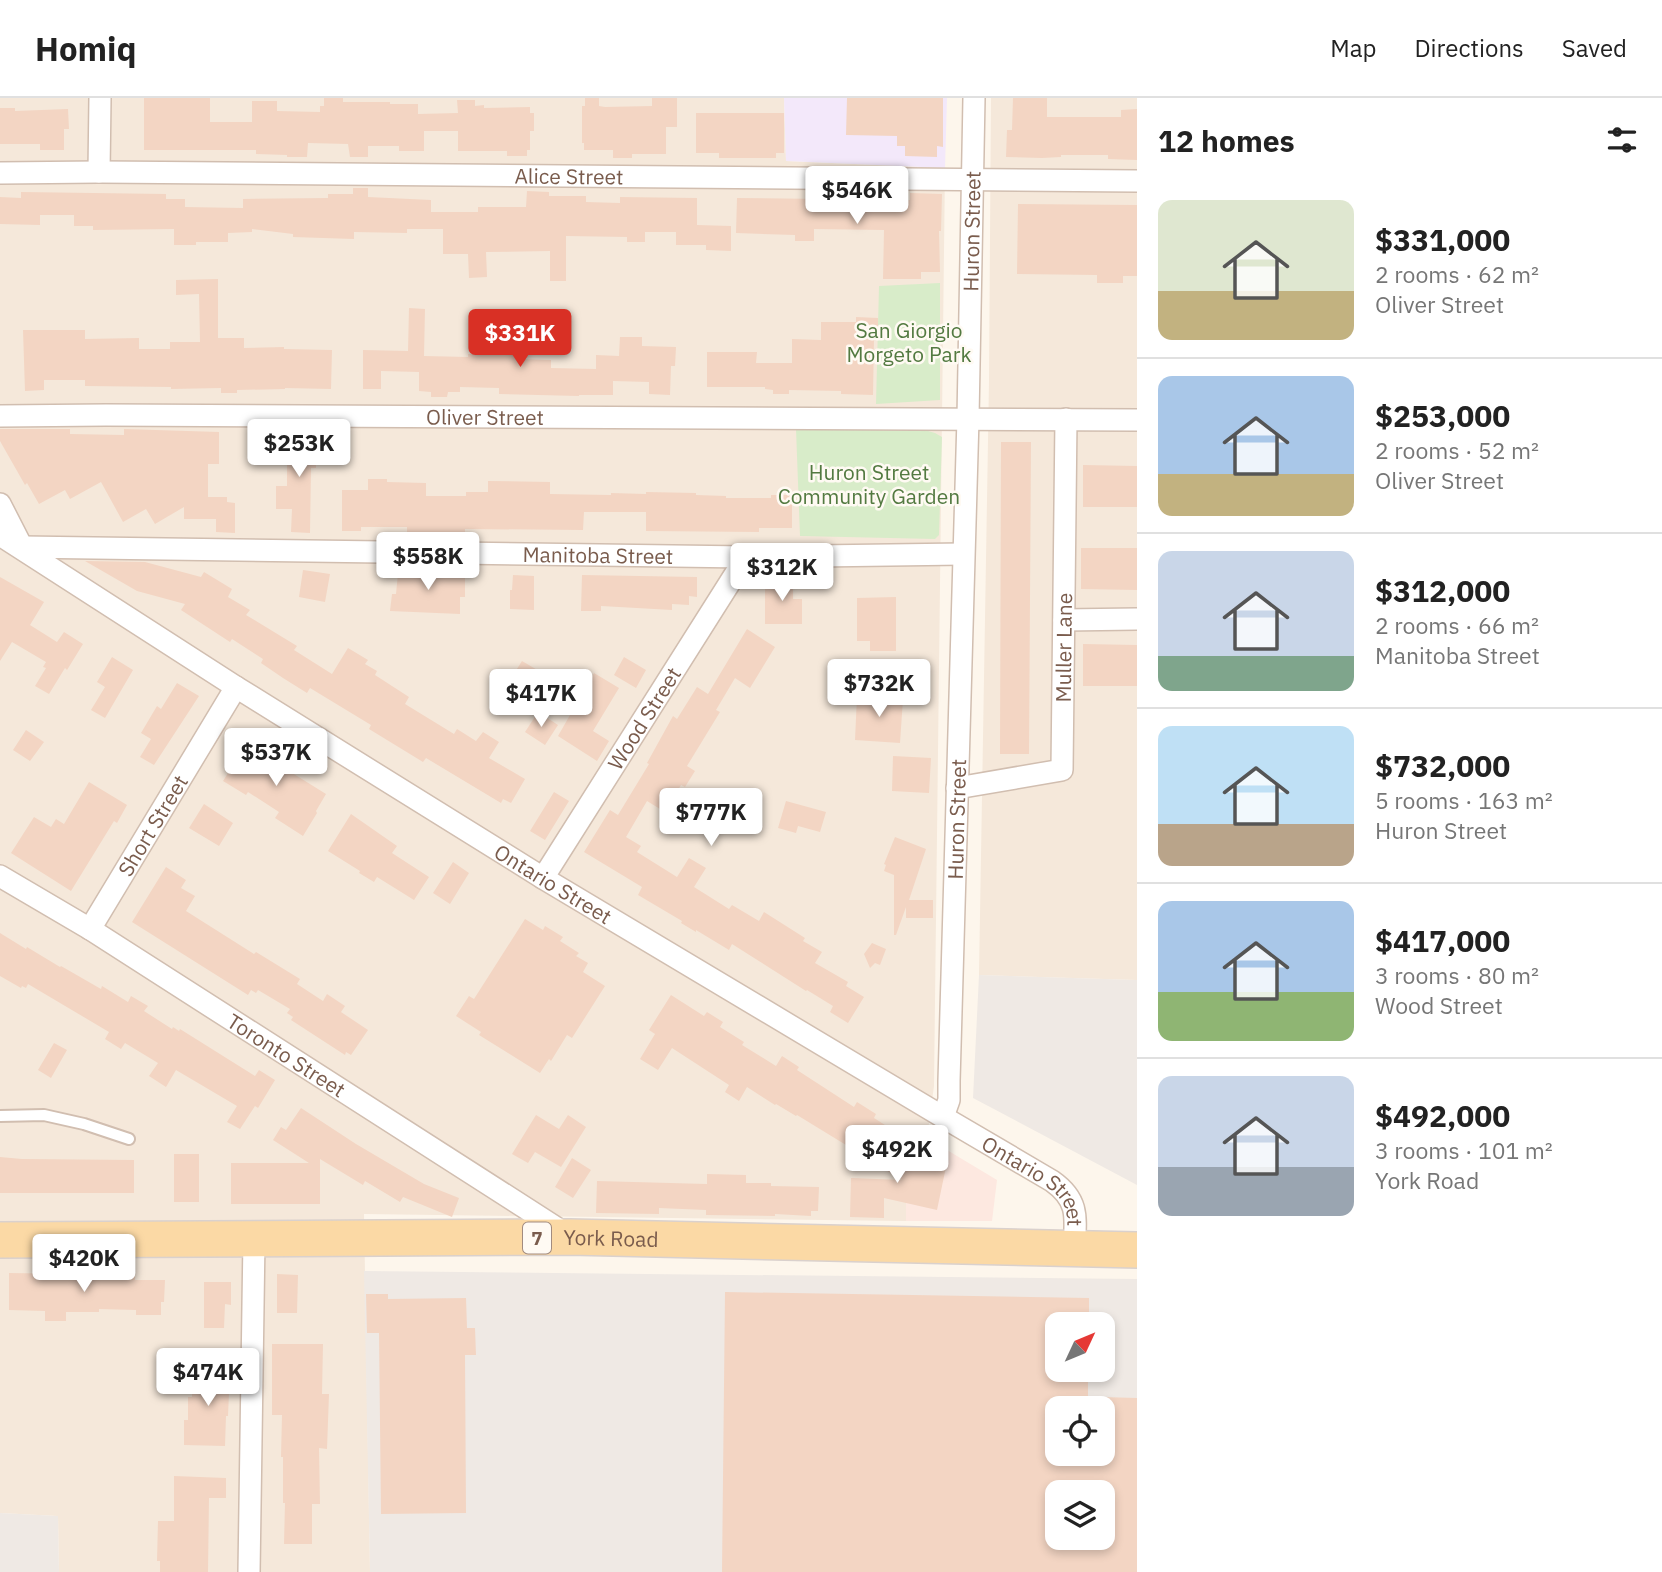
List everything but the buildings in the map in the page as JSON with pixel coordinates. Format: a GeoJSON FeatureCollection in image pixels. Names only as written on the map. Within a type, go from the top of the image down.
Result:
{"type":"FeatureCollection","features":[{"type":"Feature","properties":{"kind":"main road","name":"York Road"},"geometry":{"type":"LineString","coordinates":[[0,1240],[570,1237],[1137,1250]]}},
{"type":"Feature","properties":{"kind":"street"},"geometry":{"type":"LineString","coordinates":[[99,172],[100,98]]}},
{"type":"Feature","properties":{"kind":"street","name":"Huron Street"},"geometry":{"type":"LineString","coordinates":[[943,1117],[949,1100],[974,98]]}},
{"type":"Feature","properties":{"kind":"street","name":"Alice Street"},"geometry":{"type":"LineString","coordinates":[[0,173],[1137,181]]}},
{"type":"Feature","properties":{"kind":"street","name":"Oliver Street"},"geometry":{"type":"LineString","coordinates":[[0,416],[1137,420]]}},
{"type":"Feature","properties":{"kind":"street","name":"Muller Lane"},"geometry":{"type":"LineString","coordinates":[[957,788],[1062,770],[1066,419]]}},
{"type":"Feature","properties":{"kind":"street"},"geometry":{"type":"LineString","coordinates":[[0,504],[22,547]]}},
{"type":"Feature","properties":{"kind":"street","name":"Ontario Street"},"geometry":{"type":"LineString","coordinates":[[0,535],[236,687],[543,878],[1063,1189],[1074,1206],[1074,1248]]}},
{"type":"Feature","properties":{"kind":"street","name":"Manitoba Street"},"geometry":{"type":"LineString","coordinates":[[22,547],[746,557],[963,554]]}},
{"type":"Feature","properties":{"kind":"street","name":"Wood Street"},"geometry":{"type":"LineString","coordinates":[[543,878],[746,557]]}},
{"type":"Feature","properties":{"kind":"street"},"geometry":{"type":"LineString","coordinates":[[1063,620],[1137,619]]}},
{"type":"Feature","properties":{"kind":"street","name":"Short Street"},"geometry":{"type":"LineString","coordinates":[[90,929],[236,687]]}},
{"type":"Feature","properties":{"kind":"street","name":"Toronto Street"},"geometry":{"type":"LineString","coordinates":[[0,876],[90,929],[570,1237]]}},
{"type":"Feature","properties":{"kind":"street"},"geometry":{"type":"LineString","coordinates":[[249,1572],[254,1239]]}},
{"type":"Feature","properties":{"kind":"lane"},"geometry":{"type":"LineString","coordinates":[[0,1116],[44,1115],[84,1124],[129,1139]]}},
{"type":"Feature","properties":{"kind":"shaded area"},"geometry":{"type":"Polygon","coordinates":[[[0,98],[784,98],[786,161],[945,168],[934,1086],[927,1138],[904,1178],[906,1221],[364,1214],[370,1572],[59,1572],[58,1516],[0,1513],[0,98]]]}},
{"type":"Feature","properties":{"kind":"shaded area"},"geometry":{"type":"Polygon","coordinates":[[[784,98],[947,98],[945,168],[786,161],[784,98]]]}},
{"type":"Feature","properties":{"kind":"shaded area"},"geometry":{"type":"Polygon","coordinates":[[[991,98],[1137,98],[1137,980],[979,975],[991,98]]]}},
{"type":"Feature","properties":{"kind":"shaded area"},"geometry":{"type":"Polygon","coordinates":[[[979,975],[1137,980],[1137,1185],[973,1098],[979,975]]]}},
{"type":"Feature","properties":{"kind":"shaded area"},"geometry":{"type":"Polygon","coordinates":[[[927,1138],[997,1180],[992,1221],[906,1221],[904,1178],[927,1138]]]}},
{"type":"Feature","properties":{"kind":"shaded area"},"geometry":{"type":"Polygon","coordinates":[[[364,1271],[1137,1279],[1137,1572],[370,1572],[364,1271]]]}},
{"type":"Feature","properties":{"kind":"shaded area"},"geometry":{"type":"Polygon","coordinates":[[[0,1513],[58,1516],[59,1572],[0,1572],[0,1513]]]}},
{"type":"Feature","properties":{"kind":"green space","name":"San Giorgio Morgeto Park"},"geometry":{"type":"Polygon","coordinates":[[[940,283],[940,400],[876,404],[879,286],[940,283]]]}},
{"type":"Feature","properties":{"kind":"green space","name":"Huron Street Community Garden"},"geometry":{"type":"Polygon","coordinates":[[[796,429],[928,431],[942,437],[939,535],[935,539],[800,536],[796,429]]]}}]}
